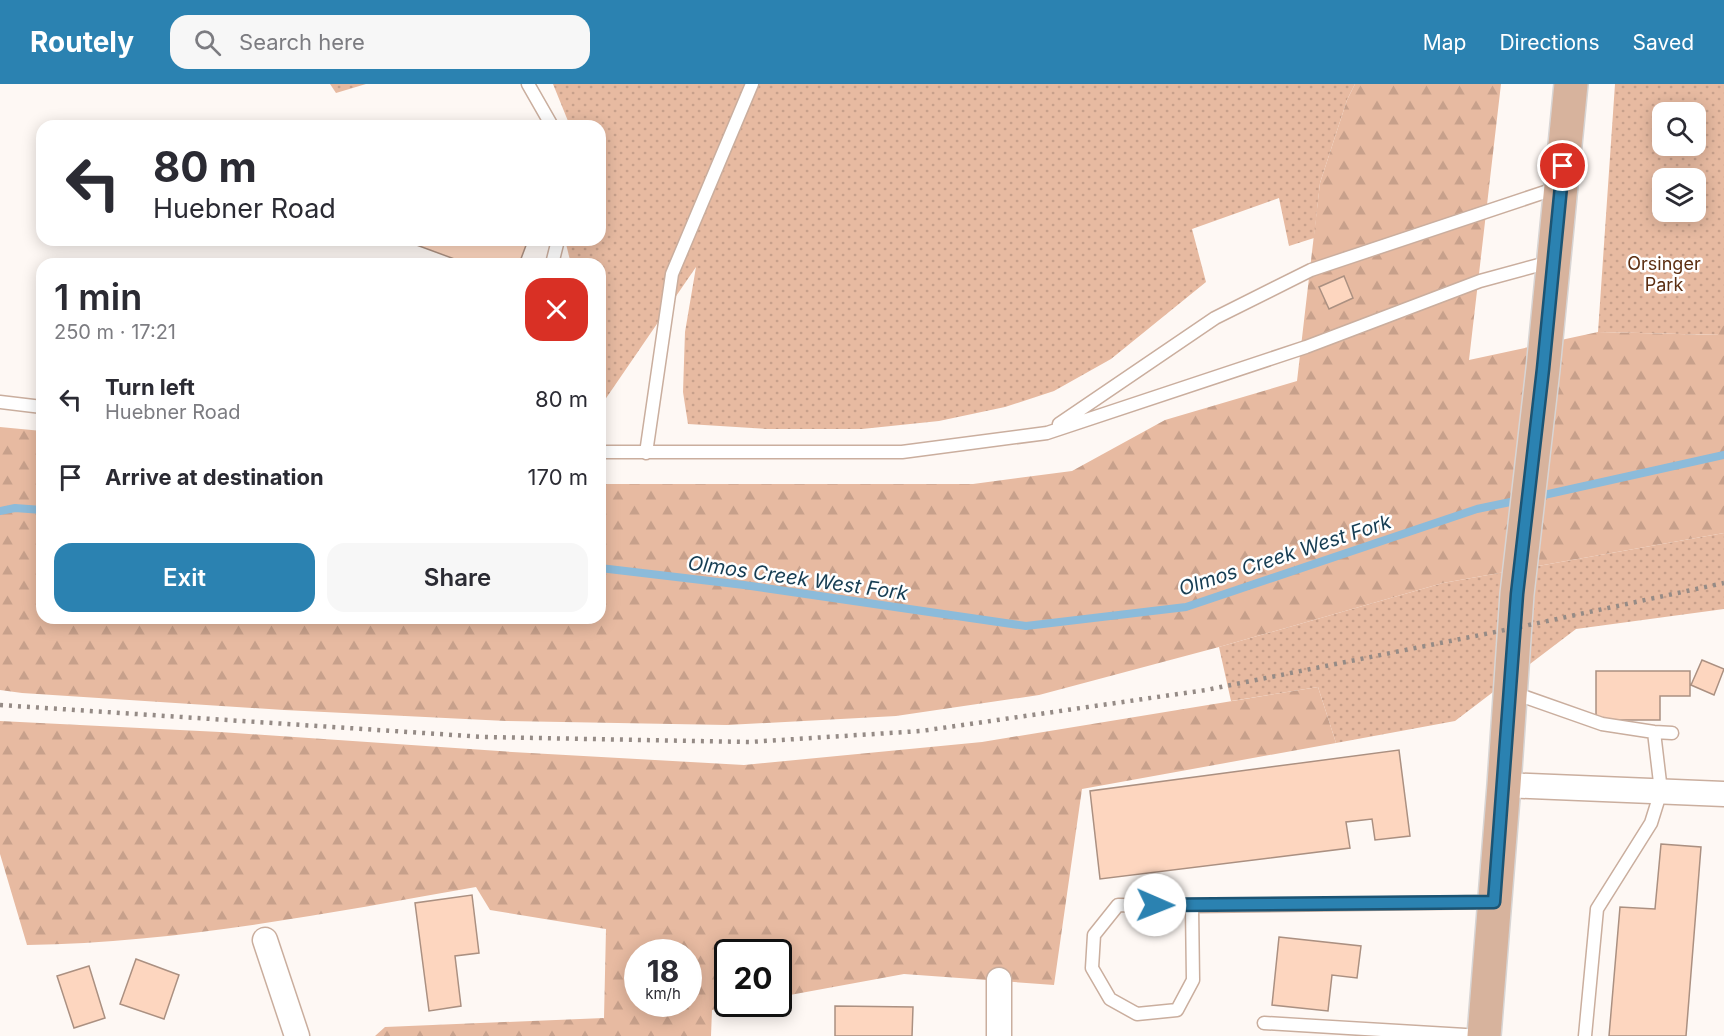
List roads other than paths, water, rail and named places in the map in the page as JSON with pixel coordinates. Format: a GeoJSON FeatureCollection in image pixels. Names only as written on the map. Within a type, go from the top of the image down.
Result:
{"type":"FeatureCollection","features":[{"type":"Feature","properties":{"kind":"main road"},"geometry":{"type":"LineString","coordinates":[[1483,1036],[1517,594],[1543,369],[1571,84]]}},
{"type":"Feature","properties":{"kind":"street"},"geometry":{"type":"LineString","coordinates":[[1504,785],[1724,794]]}},
{"type":"Feature","properties":{"kind":"street"},"geometry":{"type":"LineString","coordinates":[[265,940],[297,1036]]}},
{"type":"Feature","properties":{"kind":"street"},"geometry":{"type":"LineString","coordinates":[[999,980],[999,1036]]}},
{"type":"Feature","properties":{"kind":"lane"},"geometry":{"type":"LineString","coordinates":[[528,84],[549,120]]}},
{"type":"Feature","properties":{"kind":"lane"},"geometry":{"type":"LineString","coordinates":[[646,453],[672,273],[752,84]]}},
{"type":"Feature","properties":{"kind":"lane"},"geometry":{"type":"LineString","coordinates":[[1047,433],[1215,318],[1311,270],[1561,187]]}},
{"type":"Feature","properties":{"kind":"lane"},"geometry":{"type":"LineString","coordinates":[[606,452],[902,453],[1047,433],[1306,347],[1480,281],[1553,262]]}},
{"type":"Feature","properties":{"kind":"lane"},"geometry":{"type":"LineString","coordinates":[[0,402],[36,406]]}},
{"type":"Feature","properties":{"kind":"lane"},"geometry":{"type":"LineString","coordinates":[[1510,692],[1602,724],[1672,733]]}},
{"type":"Feature","properties":{"kind":"lane"},"geometry":{"type":"LineString","coordinates":[[1585,1036],[1597,909],[1651,824],[1661,791],[1654,732]]}},
{"type":"Feature","properties":{"kind":"lane"},"geometry":{"type":"LineString","coordinates":[[1192,906],[1193,980],[1177,1010],[1137,1014],[1110,999],[1092,968],[1094,935],[1118,905],[1494,902]]}},
{"type":"Feature","properties":{"kind":"lane"},"geometry":{"type":"LineString","coordinates":[[1264,1023],[1483,1036]]}},
{"type":"Feature","properties":{"kind":"waterway","name":"Olmos Creek West Fork"},"geometry":{"type":"LineString","coordinates":[[1535,497],[1724,455]]}},
{"type":"Feature","properties":{"kind":"waterway","name":"Olmos Creek West Fork"},"geometry":{"type":"LineString","coordinates":[[606,569],[744,585],[1026,626],[1186,607],[1477,509],[1520,500]]}},
{"type":"Feature","properties":{"kind":"waterway","name":"Olmos Creek West Fork"},"geometry":{"type":"LineString","coordinates":[[0,511],[15,508],[36,510]]}},
{"type":"Feature","properties":{"kind":"railway"},"geometry":{"type":"LineString","coordinates":[[0,705],[484,737],[749,742],[921,731],[1206,690],[1724,583]]}},
{"type":"Feature","properties":{"kind":"park label","name":"Orsinger Park"},"geometry":{"type":"Point","coordinates":[1664,273]}}]}
